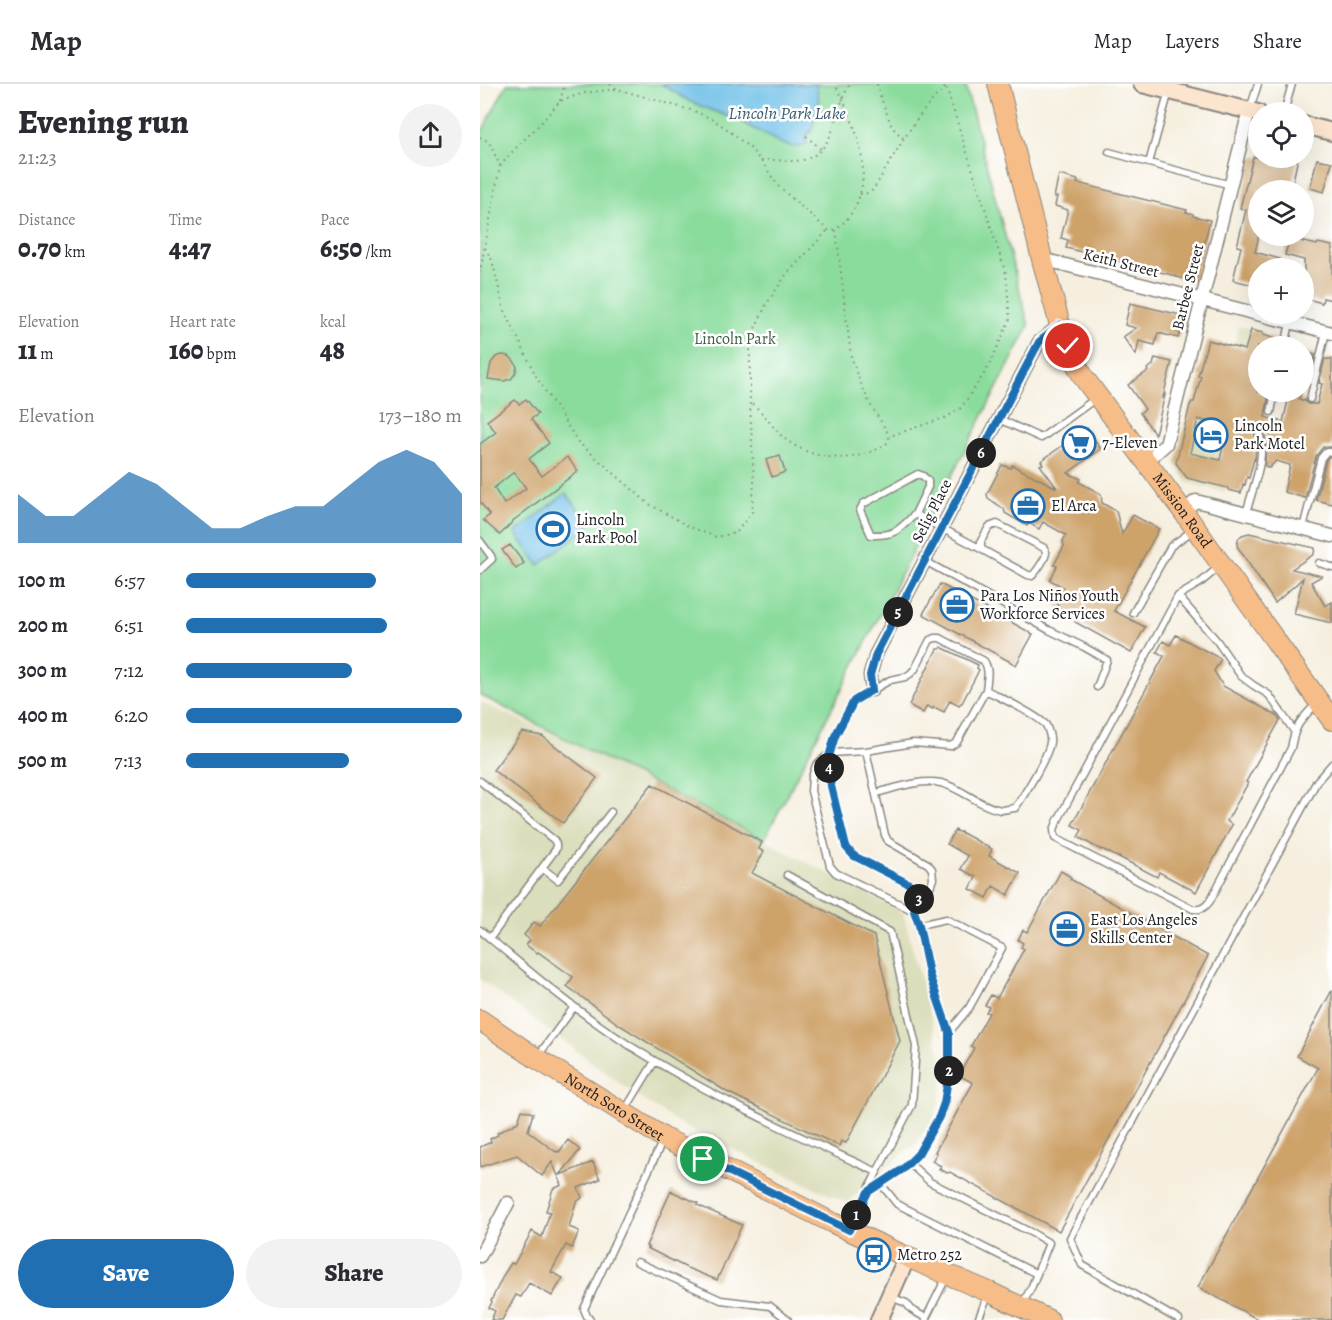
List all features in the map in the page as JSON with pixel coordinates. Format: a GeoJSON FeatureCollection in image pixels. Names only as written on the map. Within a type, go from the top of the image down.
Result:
{"type":"FeatureCollection","features":[{"type":"Feature","properties":{"kind":"main road","name":"Mission Road"},"geometry":{"type":"LineString","coordinates":[[998,84],[1042,260],[1070,353],[1084,378],[1332,720]]}},
{"type":"Feature","properties":{"kind":"main road","name":"North Soto Street"},"geometry":{"type":"LineString","coordinates":[[480,1020],[664,1138],[703,1159],[907,1257],[1049,1320]]}},
{"type":"Feature","properties":{"kind":"street"},"geometry":{"type":"LineString","coordinates":[[1142,84],[1248,111]]}},
{"type":"Feature","properties":{"kind":"street"},"geometry":{"type":"LineString","coordinates":[[1314,127],[1332,132]]}},
{"type":"Feature","properties":{"kind":"street","name":"Barbee Street"},"geometry":{"type":"LineString","coordinates":[[1146,462],[1166,444],[1230,185],[1248,130]]}},
{"type":"Feature","properties":{"kind":"street","name":"Keith Street"},"geometry":{"type":"LineString","coordinates":[[1042,260],[1248,312]]}},
{"type":"Feature","properties":{"kind":"street","name":"Keith Street"},"geometry":{"type":"LineString","coordinates":[[1294,324],[1329,333]]}},
{"type":"Feature","properties":{"kind":"street","name":"Selig Place"},"geometry":{"type":"LineString","coordinates":[[872,690],[870,675],[876,654],[940,529],[1039,342],[1060,325]]}},
{"type":"Feature","properties":{"kind":"street"},"geometry":{"type":"LineString","coordinates":[[1182,511],[1196,501],[1332,536]]}},
{"type":"Feature","properties":{"kind":"street"},"geometry":{"type":"LineString","coordinates":[[480,1256],[508,1203]]}},
{"type":"Feature","properties":{"kind":"street"},"geometry":{"type":"LineString","coordinates":[[879,1320],[907,1257]]}},
{"type":"Feature","properties":{"kind":"lane"},"geometry":{"type":"LineString","coordinates":[[1255,102],[1258,84]]}},
{"type":"Feature","properties":{"kind":"lane"},"geometry":{"type":"LineString","coordinates":[[1287,102],[1292,84]]}},
{"type":"Feature","properties":{"kind":"lane"},"geometry":{"type":"LineString","coordinates":[[1149,163],[1169,91]]}},
{"type":"Feature","properties":{"kind":"lane"},"geometry":{"type":"LineString","coordinates":[[1109,153],[1230,185]]}},
{"type":"Feature","properties":{"kind":"lane"},"geometry":{"type":"LineString","coordinates":[[1314,385],[1329,333]]}},
{"type":"Feature","properties":{"kind":"lane"},"geometry":{"type":"LineString","coordinates":[[999,419],[1041,438],[1098,396]]}},
{"type":"Feature","properties":{"kind":"lane"},"geometry":{"type":"LineString","coordinates":[[1271,412],[1273,402]]}},
{"type":"Feature","properties":{"kind":"lane"},"geometry":{"type":"LineString","coordinates":[[1246,514],[1262,455],[1262,441],[1259,432]]}},
{"type":"Feature","properties":{"kind":"lane"},"geometry":{"type":"LineString","coordinates":[[1303,529],[1321,458],[1326,452],[1332,452]]}},
{"type":"Feature","properties":{"kind":"lane"},"geometry":{"type":"LineString","coordinates":[[918,474],[928,481],[928,487],[915,514],[900,529],[886,536],[871,535],[860,510],[863,504],[918,474]]}},
{"type":"Feature","properties":{"kind":"lane"},"geometry":{"type":"LineString","coordinates":[[915,514],[1028,575],[1035,574],[1046,556],[1044,548],[997,524],[989,527],[981,541],[981,549]]}},
{"type":"Feature","properties":{"kind":"lane"},"geometry":{"type":"LineString","coordinates":[[1133,613],[1171,546],[1195,529]]}},
{"type":"Feature","properties":{"kind":"lane"},"geometry":{"type":"LineString","coordinates":[[480,541],[492,559],[480,570]]}},
{"type":"Feature","properties":{"kind":"lane"},"geometry":{"type":"LineString","coordinates":[[925,560],[1107,660],[1096,687]]}},
{"type":"Feature","properties":{"kind":"lane"},"geometry":{"type":"LineString","coordinates":[[1319,563],[1332,567]]}},
{"type":"Feature","properties":{"kind":"lane"},"geometry":{"type":"LineString","coordinates":[[1221,566],[1200,583],[1178,596],[1057,822],[1054,830],[1055,838],[1192,909],[1205,908],[1291,748],[1294,731],[1299,722],[1318,702]]}},
{"type":"Feature","properties":{"kind":"lane"},"geometry":{"type":"LineString","coordinates":[[1178,596],[1217,641],[1242,676],[1269,695],[1294,731]]}},
{"type":"Feature","properties":{"kind":"lane"},"geometry":{"type":"LineString","coordinates":[[914,911],[836,873],[830,867],[811,790],[816,765],[830,753],[866,751],[913,743],[951,746],[957,742],[986,690],[988,667],[984,661],[940,638],[930,640],[910,674],[890,680],[854,701],[835,736],[830,753],[828,760],[831,786],[846,847],[854,856],[923,891]]}},
{"type":"Feature","properties":{"kind":"lane"},"geometry":{"type":"LineString","coordinates":[[876,793],[921,783],[938,783],[949,785],[992,807],[1003,810],[1015,808],[1043,760],[1050,743],[1048,727],[1040,719],[986,690]]}},
{"type":"Feature","properties":{"kind":"lane"},"geometry":{"type":"LineString","coordinates":[[866,751],[888,841],[928,864],[932,870],[933,879],[930,887],[923,891],[914,911],[929,974],[949,1032],[949,1073],[939,1117],[918,1154],[868,1192]]}},
{"type":"Feature","properties":{"kind":"lane"},"geometry":{"type":"LineString","coordinates":[[1179,1320],[1082,1265],[1070,1238],[1317,781],[1332,765]]}},
{"type":"Feature","properties":{"kind":"lane"},"geometry":{"type":"LineString","coordinates":[[480,782],[554,840],[556,844],[556,849],[490,938]]}},
{"type":"Feature","properties":{"kind":"lane"},"geometry":{"type":"LineString","coordinates":[[542,868],[558,879],[611,812]]}},
{"type":"Feature","properties":{"kind":"lane"},"geometry":{"type":"LineString","coordinates":[[787,875],[890,932],[916,1046],[912,1105],[849,1230]]}},
{"type":"Feature","properties":{"kind":"lane"},"geometry":{"type":"LineString","coordinates":[[919,925],[945,919],[1002,948],[969,1008],[949,1032]]}},
{"type":"Feature","properties":{"kind":"lane"},"geometry":{"type":"LineString","coordinates":[[480,930],[574,1007],[655,1061],[768,1122],[878,1172]]}},
{"type":"Feature","properties":{"kind":"lane"},"geometry":{"type":"LineString","coordinates":[[536,1058],[574,1007]]}},
{"type":"Feature","properties":{"kind":"lane"},"geometry":{"type":"LineString","coordinates":[[624,1113],[655,1061]]}},
{"type":"Feature","properties":{"kind":"lane"},"geometry":{"type":"LineString","coordinates":[[590,1320],[584,1309],[664,1138]]}},
{"type":"Feature","properties":{"kind":"lane"},"geometry":{"type":"LineString","coordinates":[[909,1163],[930,1182],[1049,1243],[1021,1306]]}},
{"type":"Feature","properties":{"kind":"lane"},"geometry":{"type":"LineString","coordinates":[[881,1184],[897,1204],[1036,1274]]}},
{"type":"Feature","properties":{"kind":"lane"},"geometry":{"type":"LineString","coordinates":[[637,1262],[721,1300],[770,1306],[788,1320]]}},
{"type":"Feature","properties":{"kind":"lane"},"geometry":{"type":"LineString","coordinates":[[889,1296],[906,1304],[926,1319],[948,1275]]}},
{"type":"Feature","properties":{"kind":"lane"},"geometry":{"type":"LineString","coordinates":[[978,1320],[989,1292]]}},
{"type":"Feature","properties":{"kind":"path"},"geometry":{"type":"LineString","coordinates":[[480,272],[500,166],[560,101],[565,84]]}},
{"type":"Feature","properties":{"kind":"path"},"geometry":{"type":"LineString","coordinates":[[610,84],[617,89],[694,111],[728,129],[750,148],[779,188],[828,230],[836,230],[850,216],[856,205],[860,194],[863,166],[857,136],[835,84]]}},
{"type":"Feature","properties":{"kind":"path"},"geometry":{"type":"LineString","coordinates":[[761,161],[791,161],[805,159],[817,153],[825,146],[831,134],[842,98],[850,84]]}},
{"type":"Feature","properties":{"kind":"path"},"geometry":{"type":"LineString","coordinates":[[877,84],[892,127],[905,140]]}},
{"type":"Feature","properties":{"kind":"path"},"geometry":{"type":"LineString","coordinates":[[860,194],[873,190],[905,140],[946,85]]}},
{"type":"Feature","properties":{"kind":"path"},"geometry":{"type":"LineString","coordinates":[[750,403],[760,409],[770,424],[795,446],[828,457],[853,457],[886,444],[890,436],[947,417],[960,408],[988,368],[1010,319],[1006,274],[946,85]]}},
{"type":"Feature","properties":{"kind":"path"},"geometry":{"type":"LineString","coordinates":[[560,101],[584,93],[617,89]]}},
{"type":"Feature","properties":{"kind":"path"},"geometry":{"type":"LineString","coordinates":[[806,136],[821,149]]}},
{"type":"Feature","properties":{"kind":"path"},"geometry":{"type":"LineString","coordinates":[[480,137],[489,142],[500,166]]}},
{"type":"Feature","properties":{"kind":"path"},"geometry":{"type":"LineString","coordinates":[[485,249],[492,260],[504,309],[537,378],[578,442],[649,504],[688,526],[716,537],[736,533],[752,512],[754,482],[750,339],[766,305],[786,275],[828,230]]}},
{"type":"Feature","properties":{"kind":"path"},"geometry":{"type":"LineString","coordinates":[[836,230],[851,357],[870,404],[890,436]]}},
{"type":"Feature","properties":{"kind":"shaded area","name":"Lincoln Park Motel"},"geometry":{"type":"Polygon","coordinates":[[[1239,326],[1264,332],[1263,336],[1248,336],[1248,397],[1225,492],[1187,483],[1175,464],[1191,398],[1219,405],[1239,326]]]}},
{"type":"Feature","properties":{"kind":"shaded area"},"geometry":{"type":"Polygon","coordinates":[[[480,702],[605,758],[903,912],[943,1071],[939,1103],[933,1118],[914,1148],[911,1147],[847,1203],[685,1127],[640,1098],[480,979],[480,702]]]}},
{"type":"Feature","properties":{"kind":"green space","name":"Lincoln Park"},"geometry":{"type":"Polygon","coordinates":[[[507,84],[965,84],[1029,326],[764,840],[480,695],[480,135],[507,84]]]}},
{"type":"Feature","properties":{"kind":"water","name":"Lincoln Park Lake"},"geometry":{"type":"Polygon","coordinates":[[[661,84],[816,84],[819,101],[811,132],[805,138],[807,143],[804,146],[794,147],[780,143],[742,122],[691,102],[661,84]]]}},
{"type":"Feature","properties":{"kind":"water","name":"Lincoln Park Pool"},"geometry":{"type":"Polygon","coordinates":[[[566,493],[590,525],[539,565],[515,533],[566,493]]]}},
{"type":"Feature","properties":{"kind":"building"},"geometry":{"type":"Polygon","coordinates":[[[1317,159],[1332,162],[1324,192],[1314,189],[1314,180],[1312,180],[1317,159]]]}},
{"type":"Feature","properties":{"kind":"building"},"geometry":{"type":"Polygon","coordinates":[[[1250,168],[1296,168],[1293,180],[1248,180],[1248,246],[1256,246],[1255,252],[1276,258],[1248,258],[1248,284],[1233,280],[1241,247],[1237,246],[1246,210],[1240,208],[1250,168]]]}},
{"type":"Feature","properties":{"kind":"building"},"geometry":{"type":"Polygon","coordinates":[[[1059,175],[1078,180],[1077,183],[1187,210],[1186,212],[1193,216],[1210,220],[1195,281],[1066,248],[1068,240],[1061,238],[1068,210],[1055,206],[1057,197],[1054,197],[1059,175]]]}},
{"type":"Feature","properties":{"kind":"building"},"geometry":{"type":"Polygon","coordinates":[[[1318,243],[1332,246],[1332,300],[1323,298],[1322,303],[1314,301],[1314,258],[1296,258],[1285,255],[1287,246],[1314,246],[1318,243]]]}},
{"type":"Feature","properties":{"kind":"building"},"geometry":{"type":"Polygon","coordinates":[[[1130,303],[1185,316],[1178,338],[1158,333],[1155,345],[1139,341],[1136,355],[1123,337],[1136,328],[1125,325],[1130,303]]]}},
{"type":"Feature","properties":{"kind":"building"},"geometry":{"type":"Polygon","coordinates":[[[1251,330],[1263,333],[1266,336],[1249,336],[1251,330]]]}},
{"type":"Feature","properties":{"kind":"building"},"geometry":{"type":"Polygon","coordinates":[[[1208,340],[1245,350],[1248,340],[1248,402],[1267,402],[1265,417],[1283,422],[1288,402],[1317,404],[1325,359],[1332,359],[1332,447],[1323,447],[1316,456],[1305,498],[1284,492],[1290,465],[1276,461],[1269,468],[1265,466],[1266,441],[1264,430],[1260,427],[1254,431],[1255,460],[1241,493],[1187,478],[1176,463],[1190,405],[1194,402],[1201,376],[1198,376],[1208,340]],[[1198,419],[1190,453],[1220,460],[1227,427],[1198,419]]]}},
{"type":"Feature","properties":{"kind":"building"},"geometry":{"type":"Polygon","coordinates":[[[509,356],[514,361],[517,367],[515,374],[511,379],[504,381],[488,379],[491,363],[496,357],[509,356]]]}},
{"type":"Feature","properties":{"kind":"building"},"geometry":{"type":"Polygon","coordinates":[[[1155,358],[1172,362],[1155,434],[1140,413],[1145,409],[1128,385],[1148,371],[1147,369],[1153,365],[1155,358]]]}},
{"type":"Feature","properties":{"kind":"building"},"geometry":{"type":"Polygon","coordinates":[[[526,399],[538,414],[531,419],[549,443],[529,459],[542,476],[567,457],[578,471],[514,520],[500,535],[483,520],[490,515],[480,502],[480,444],[496,432],[487,421],[515,400],[519,404],[526,399]],[[514,472],[494,488],[504,504],[526,488],[514,472]]]}},
{"type":"Feature","properties":{"kind":"building"},"geometry":{"type":"Polygon","coordinates":[[[1087,428],[1101,449],[1068,473],[1081,479],[1079,482],[1101,494],[1102,503],[1116,511],[1122,534],[1133,515],[1159,529],[1114,611],[1145,627],[1131,653],[1075,622],[1076,619],[1059,609],[1056,601],[1063,587],[1050,580],[1057,566],[1054,565],[1064,546],[1063,541],[1066,535],[1043,522],[1039,529],[1029,523],[1027,526],[1005,513],[1004,509],[988,498],[987,494],[1002,465],[1011,468],[1012,465],[1057,488],[1040,465],[1043,464],[1041,461],[1087,428]]]}},
{"type":"Feature","properties":{"kind":"building"},"geometry":{"type":"Polygon","coordinates":[[[780,456],[785,472],[772,477],[766,460],[780,456]]]}},
{"type":"Feature","properties":{"kind":"building"},"geometry":{"type":"Polygon","coordinates":[[[1328,457],[1332,457],[1332,504],[1316,500],[1328,457]]]}},
{"type":"Feature","properties":{"kind":"building"},"geometry":{"type":"Polygon","coordinates":[[[1249,533],[1315,548],[1314,554],[1292,569],[1322,576],[1311,582],[1325,606],[1332,602],[1332,623],[1294,614],[1303,578],[1275,603],[1237,546],[1238,539],[1249,533]]]}},
{"type":"Feature","properties":{"kind":"building"},"geometry":{"type":"Polygon","coordinates":[[[510,545],[524,563],[516,569],[502,550],[510,545]]]}},
{"type":"Feature","properties":{"kind":"building"},"geometry":{"type":"Polygon","coordinates":[[[940,584],[1033,634],[1016,665],[923,614],[940,584]]]}},
{"type":"Feature","properties":{"kind":"building"},"geometry":{"type":"Polygon","coordinates":[[[1176,635],[1221,659],[1214,671],[1223,686],[1276,715],[1280,720],[1246,782],[1248,783],[1227,821],[1232,825],[1196,892],[1159,872],[1157,877],[1101,850],[1078,837],[1082,830],[1072,825],[1164,656],[1157,652],[1163,641],[1170,645],[1176,635]]]}},
{"type":"Feature","properties":{"kind":"building"},"geometry":{"type":"Polygon","coordinates":[[[941,647],[978,665],[979,670],[962,703],[959,705],[950,700],[944,712],[927,706],[923,713],[909,705],[937,649],[941,647]]]}},
{"type":"Feature","properties":{"kind":"building"},"geometry":{"type":"Polygon","coordinates":[[[522,732],[542,736],[597,778],[563,823],[493,770],[522,732]]]}},
{"type":"Feature","properties":{"kind":"building"},"geometry":{"type":"Polygon","coordinates":[[[652,784],[762,842],[759,849],[764,852],[752,873],[874,936],[900,1041],[846,1143],[841,1141],[839,1146],[727,1092],[618,1024],[567,986],[573,977],[526,945],[530,940],[524,935],[534,922],[540,926],[652,784]]]}},
{"type":"Feature","properties":{"kind":"building"},"geometry":{"type":"Polygon","coordinates":[[[955,830],[992,849],[989,856],[1020,873],[1008,895],[993,886],[987,898],[970,889],[976,877],[961,869],[968,856],[947,844],[955,830]]]}},
{"type":"Feature","properties":{"kind":"building"},"geometry":{"type":"Polygon","coordinates":[[[1061,871],[1071,877],[1070,879],[1208,956],[1059,1231],[950,1172],[939,1169],[941,1166],[932,1161],[973,1083],[959,1075],[974,1048],[971,1046],[989,1013],[986,1012],[989,1007],[985,1005],[991,995],[997,998],[1024,949],[1021,947],[1023,943],[1018,940],[1023,930],[1027,932],[1061,871]]]}},
{"type":"Feature","properties":{"kind":"building"},"geometry":{"type":"Polygon","coordinates":[[[1332,990],[1332,1320],[1259,1320],[1198,1287],[1318,1068],[1297,1056],[1332,990]]]}},
{"type":"Feature","properties":{"kind":"building"},"geometry":{"type":"Polygon","coordinates":[[[522,1110],[533,1113],[528,1131],[556,1152],[559,1152],[568,1140],[580,1150],[560,1175],[593,1162],[600,1179],[578,1188],[582,1198],[576,1202],[569,1227],[579,1231],[572,1248],[566,1245],[551,1272],[563,1278],[552,1296],[529,1283],[521,1297],[516,1295],[502,1320],[491,1320],[495,1311],[489,1308],[504,1274],[511,1263],[514,1264],[532,1231],[542,1237],[550,1212],[546,1211],[553,1189],[562,1185],[552,1162],[542,1176],[517,1155],[480,1167],[480,1147],[491,1142],[490,1139],[498,1135],[497,1133],[518,1122],[522,1110]]]}},
{"type":"Feature","properties":{"kind":"building"},"geometry":{"type":"Polygon","coordinates":[[[671,1191],[742,1225],[717,1280],[647,1248],[671,1191]]]}},
{"type":"Feature","properties":{"kind":"place","name":"Lincoln Park Motel"},"geometry":{"type":"Point","coordinates":[1211,435]}},
{"type":"Feature","properties":{"kind":"place","name":"7-Eleven"},"geometry":{"type":"Point","coordinates":[1079,443]}},
{"type":"Feature","properties":{"kind":"place","name":"El Arca"},"geometry":{"type":"Point","coordinates":[1028,506]}},
{"type":"Feature","properties":{"kind":"place","name":"Lincoln Park Pool"},"geometry":{"type":"Point","coordinates":[553,529]}},
{"type":"Feature","properties":{"kind":"place","name":"Para Los Niños Youth Workforce Services"},"geometry":{"type":"Point","coordinates":[957,605]}},
{"type":"Feature","properties":{"kind":"place","name":"East Los Angeles Skills Center"},"geometry":{"type":"Point","coordinates":[1067,929]}},
{"type":"Feature","properties":{"kind":"place","name":"Metro 252"},"geometry":{"type":"Point","coordinates":[874,1255]}},
{"type":"Feature","properties":{"kind":"route"},"geometry":{"type":"LineString","coordinates":[[703,1159],[849,1230],[868,1192],[903,1169],[918,1154],[939,1117],[949,1073],[949,1032],[929,974],[914,911],[923,891],[854,856],[846,847],[831,786],[828,760],[835,736],[854,701],[872,690],[870,675],[876,654],[1039,342],[1060,325],[1068,346]]}}]}
